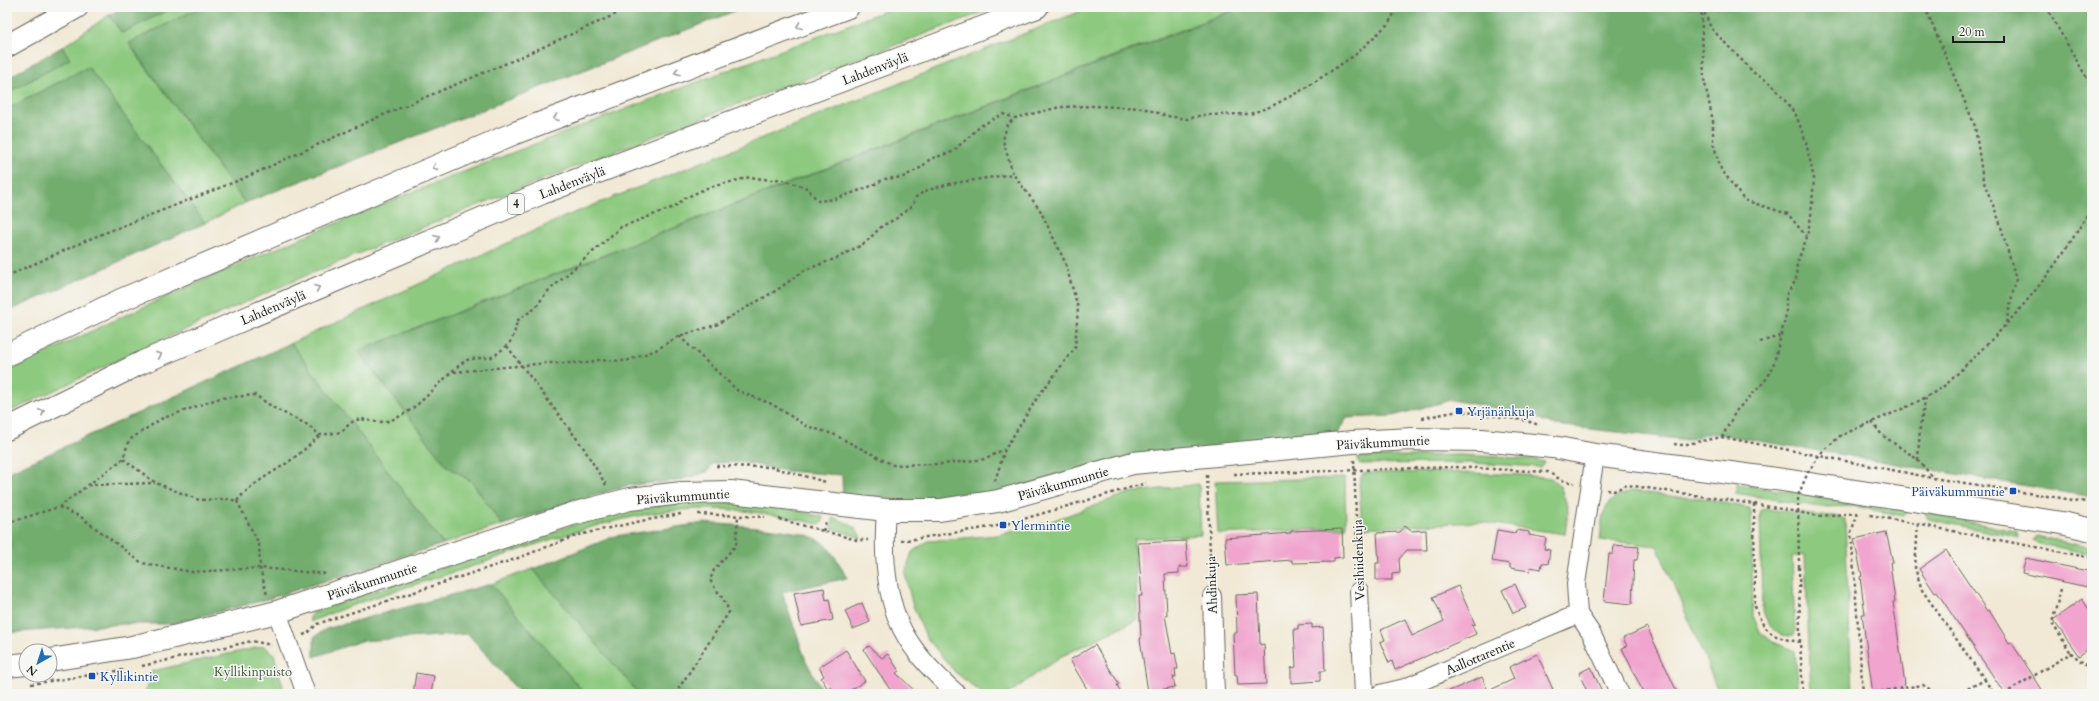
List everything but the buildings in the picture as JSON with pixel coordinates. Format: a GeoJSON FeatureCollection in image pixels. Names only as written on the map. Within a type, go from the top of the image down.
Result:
{"type":"FeatureCollection","features":[{"type":"Feature","properties":{"kind":"main road"},"geometry":{"type":"LineString","coordinates":[[7,46],[77,7]]}},
{"type":"Feature","properties":{"kind":"main road"},"geometry":{"type":"LineString","coordinates":[[7,355],[120,300],[515,133],[848,7]]}},
{"type":"Feature","properties":{"kind":"main road","name":"Lahdenväylä"},"geometry":{"type":"LineString","coordinates":[[7,429],[143,362],[542,193],[1037,7]]}},
{"type":"Feature","properties":{"kind":"main road","name":"Päiväkummuntie"},"geometry":{"type":"LineString","coordinates":[[58,659],[132,647],[274,613],[572,514],[618,502],[682,493],[731,492],[886,510],[940,510],[988,503],[1068,482],[1133,462],[1353,442],[1412,439],[1482,440],[1567,448],[1595,455],[1783,480],[2056,522],[2092,530]]}},
{"type":"Feature","properties":{"kind":"main road"},"geometry":{"type":"LineString","coordinates":[[7,666],[18,670]]}},
{"type":"Feature","properties":{"kind":"street"},"geometry":{"type":"LineString","coordinates":[[1595,455],[1576,584],[1578,614],[1591,633],[1620,694]]}},
{"type":"Feature","properties":{"kind":"street"},"geometry":{"type":"LineString","coordinates":[[886,510],[883,541],[888,586],[902,629],[930,669],[957,694]]}},
{"type":"Feature","properties":{"kind":"street","name":"Vesihiidenkuja"},"geometry":{"type":"LineString","coordinates":[[1359,591],[1364,694]]}},
{"type":"Feature","properties":{"kind":"street","name":"Ahdinkuja"},"geometry":{"type":"LineString","coordinates":[[1212,596],[1215,694]]}},
{"type":"Feature","properties":{"kind":"street"},"geometry":{"type":"LineString","coordinates":[[274,613],[288,640],[306,694]]}},
{"type":"Feature","properties":{"kind":"street","name":"Aallottarentie"},"geometry":{"type":"LineString","coordinates":[[1380,694],[1405,688],[1578,614]]}},
{"type":"Feature","properties":{"kind":"path"},"geometry":{"type":"LineString","coordinates":[[7,276],[92,238],[242,179],[382,115],[506,63],[632,7]]}},
{"type":"Feature","properties":{"kind":"path"},"geometry":{"type":"LineString","coordinates":[[988,503],[1005,449],[1039,395],[1076,348],[1078,308],[1065,262],[1040,210],[1013,174],[1003,140],[1007,125],[1015,118],[1060,107],[1093,106],[1143,108],[1167,116],[1188,119],[1202,116],[1250,114],[1272,106],[1304,89],[1355,55],[1388,24],[1398,7]]}},
{"type":"Feature","properties":{"kind":"path"},"geometry":{"type":"LineString","coordinates":[[1701,7],[1704,79],[1714,122],[1713,143],[1721,168],[1744,200],[1788,214],[1807,236]]}},
{"type":"Feature","properties":{"kind":"path"},"geometry":{"type":"LineString","coordinates":[[1701,7],[1711,28],[1754,73],[1772,84],[1796,115],[1806,142],[1814,179],[1812,216],[1807,236],[1797,263],[1796,280],[1786,295],[1786,315],[1774,363],[1765,381],[1736,411],[1722,437]]}},
{"type":"Feature","properties":{"kind":"path"},"geometry":{"type":"LineString","coordinates":[[1925,7],[1975,126],[1983,180],[1999,220],[2016,279],[2005,327]]}},
{"type":"Feature","properties":{"kind":"path"},"geometry":{"type":"LineString","coordinates":[[2046,7],[2092,87]]}},
{"type":"Feature","properties":{"kind":"path"},"geometry":{"type":"LineString","coordinates":[[237,501],[244,493],[302,452],[320,435],[342,432],[351,421],[361,419],[377,422],[390,421],[404,415],[430,394],[466,360],[493,356],[507,346],[514,335],[517,321],[536,307],[546,293],[620,227],[674,207],[685,198],[707,188],[750,177],[770,180],[780,179],[807,188],[818,201],[834,198],[869,187],[885,179],[903,176],[922,167],[930,159],[952,152],[982,125],[1003,114],[1015,118]]}},
{"type":"Feature","properties":{"kind":"path"},"geometry":{"type":"LineString","coordinates":[[454,372],[494,370],[523,366],[587,363],[597,360],[626,361],[656,350],[678,336],[716,325],[777,290],[805,270],[837,258],[865,243],[882,226],[897,218],[913,205],[916,197],[925,191],[949,184],[1013,174]]}},
{"type":"Feature","properties":{"kind":"path"},"geometry":{"type":"LineString","coordinates":[[1803,694],[1800,642],[1798,496],[1808,472],[1822,452],[1840,436],[1926,397],[1942,387],[2005,327],[2038,288],[2092,206]]}},
{"type":"Feature","properties":{"kind":"path"},"geometry":{"type":"LineString","coordinates":[[678,336],[738,391],[772,404],[806,426],[833,434],[892,466],[942,464],[986,459],[1005,449]]}},
{"type":"Feature","properties":{"kind":"path"},"geometry":{"type":"LineString","coordinates":[[1760,342],[1781,336]]}},
{"type":"Feature","properties":{"kind":"path"},"geometry":{"type":"LineString","coordinates":[[507,346],[583,447],[631,523]]}},
{"type":"Feature","properties":{"kind":"path"},"geometry":{"type":"LineString","coordinates":[[7,523],[59,507],[123,459],[129,440],[161,419],[220,398],[255,395],[274,408],[306,424],[320,435]]}},
{"type":"Feature","properties":{"kind":"path"},"geometry":{"type":"LineString","coordinates":[[1918,461],[1920,426],[1926,397]]}},
{"type":"Feature","properties":{"kind":"path"},"geometry":{"type":"LineString","coordinates":[[1872,422],[1882,435],[1918,461],[1933,478]]}},
{"type":"Feature","properties":{"kind":"path"},"geometry":{"type":"LineString","coordinates":[[1667,444],[1682,445],[1722,437],[1933,478],[2092,503]]}},
{"type":"Feature","properties":{"kind":"path","name":"Vesihiidenkuja"},"geometry":{"type":"LineString","coordinates":[[1353,442],[1359,591]]}},
{"type":"Feature","properties":{"kind":"path"},"geometry":{"type":"LineString","coordinates":[[123,459],[156,483],[199,500],[227,499],[237,501]]}},
{"type":"Feature","properties":{"kind":"path"},"geometry":{"type":"LineString","coordinates":[[1230,475],[1454,467],[1518,469],[1548,472],[1561,480],[1614,491],[1627,485],[1754,504],[1818,516],[1858,512],[2092,558]]}},
{"type":"Feature","properties":{"kind":"path"},"geometry":{"type":"LineString","coordinates":[[1199,476],[1215,475]]}},
{"type":"Feature","properties":{"kind":"path","name":"Ahdinkuja"},"geometry":{"type":"LineString","coordinates":[[1207,476],[1212,596]]}},
{"type":"Feature","properties":{"kind":"path"},"geometry":{"type":"LineString","coordinates":[[776,518],[857,540],[910,541],[1003,525],[1042,515],[1096,496],[1152,482]]}},
{"type":"Feature","properties":{"kind":"path"},"geometry":{"type":"LineString","coordinates":[[87,485],[156,483]]}},
{"type":"Feature","properties":{"kind":"path"},"geometry":{"type":"LineString","coordinates":[[237,501],[259,544],[260,568],[274,613]]}},
{"type":"Feature","properties":{"kind":"path"},"geometry":{"type":"LineString","coordinates":[[1754,504],[1756,606],[1760,620],[1769,632],[1780,639],[1800,642]]}},
{"type":"Feature","properties":{"kind":"path"},"geometry":{"type":"LineString","coordinates":[[59,507],[81,517],[142,563],[192,572],[260,568],[333,574]]}},
{"type":"Feature","properties":{"kind":"path"},"geometry":{"type":"LineString","coordinates":[[1858,512],[1852,532],[1863,694],[1923,685],[1937,694]]}},
{"type":"Feature","properties":{"kind":"path"},"geometry":{"type":"LineString","coordinates":[[136,667],[252,641],[272,645],[308,633],[317,624],[518,558],[578,535],[631,523],[688,513]]}},
{"type":"Feature","properties":{"kind":"path"},"geometry":{"type":"LineString","coordinates":[[696,514],[769,517]]}},
{"type":"Feature","properties":{"kind":"path"},"geometry":{"type":"LineString","coordinates":[[676,694],[729,612],[725,600],[716,591],[710,580],[714,570],[736,545],[738,516]]}},
{"type":"Feature","properties":{"kind":"path"},"geometry":{"type":"LineString","coordinates":[[1918,524],[1915,568],[1922,590],[1994,694]]}},
{"type":"Feature","properties":{"kind":"path"},"geometry":{"type":"LineString","coordinates":[[2061,589],[2052,623],[2071,653],[2087,666],[2092,664]]}},
{"type":"Feature","properties":{"kind":"path"},"geometry":{"type":"LineString","coordinates":[[2004,694],[2071,653]]}},
{"type":"Feature","properties":{"kind":"path"},"geometry":{"type":"LineString","coordinates":[[58,673],[129,669]]}},
{"type":"Feature","properties":{"kind":"path"},"geometry":{"type":"LineString","coordinates":[[1957,694],[1985,680]]}},
{"type":"Feature","properties":{"kind":"green space"},"geometry":{"type":"Polygon","coordinates":[[[124,7],[174,7],[122,33],[109,15],[124,7]]]}},
{"type":"Feature","properties":{"kind":"green space"},"geometry":{"type":"Polygon","coordinates":[[[174,7],[201,7],[129,44],[245,203],[205,223],[88,67],[7,109],[7,93],[70,59],[62,47],[109,15],[122,33],[174,7]]]}},
{"type":"Feature","properties":{"kind":"green space"},"geometry":{"type":"Polygon","coordinates":[[[201,7],[745,7],[245,203],[129,43],[201,7]]]}},
{"type":"Feature","properties":{"kind":"green space"},"geometry":{"type":"Polygon","coordinates":[[[895,7],[997,7],[652,137],[480,204],[310,274],[7,413],[7,372],[115,320],[335,224],[446,179],[895,7]]]}},
{"type":"Feature","properties":{"kind":"green space"},"geometry":{"type":"Polygon","coordinates":[[[1091,7],[1240,7],[358,351],[447,466],[472,482],[502,525],[443,544],[291,343],[564,217],[1091,7]]]}},
{"type":"Feature","properties":{"kind":"green space"},"geometry":{"type":"Polygon","coordinates":[[[1243,7],[2092,7],[2092,497],[1712,433],[1687,440],[1555,425],[1523,413],[1451,400],[1393,416],[1347,418],[1330,444],[1133,463],[998,501],[843,505],[842,475],[786,471],[742,462],[713,463],[707,472],[676,481],[629,485],[502,525],[472,482],[447,466],[358,351],[1243,7]]]}},
{"type":"Feature","properties":{"kind":"green space"},"geometry":{"type":"Polygon","coordinates":[[[62,47],[70,59],[7,93],[7,78],[62,47]]]}},
{"type":"Feature","properties":{"kind":"green space"},"geometry":{"type":"Polygon","coordinates":[[[88,67],[205,223],[7,312],[7,109],[88,67]]]}},
{"type":"Feature","properties":{"kind":"green space"},"geometry":{"type":"Polygon","coordinates":[[[291,343],[443,544],[261,601],[171,624],[122,624],[7,633],[7,473],[291,343]]]}},
{"type":"Feature","properties":{"kind":"green space"},"geometry":{"type":"Polygon","coordinates":[[[1460,455],[1533,459],[1544,462],[1540,467],[1472,463],[1360,464],[1358,462],[1358,457],[1460,455]]]}},
{"type":"Feature","properties":{"kind":"green space"},"geometry":{"type":"Polygon","coordinates":[[[1446,472],[1523,475],[1551,478],[1560,486],[1568,511],[1565,534],[1479,522],[1362,528],[1359,483],[1362,475],[1366,473],[1446,472]]]}},
{"type":"Feature","properties":{"kind":"green space"},"geometry":{"type":"Polygon","coordinates":[[[1345,478],[1346,528],[1218,534],[1215,481],[1345,478]]]}},
{"type":"Feature","properties":{"kind":"green space"},"geometry":{"type":"Polygon","coordinates":[[[1199,484],[1201,535],[1134,539],[1138,619],[1060,657],[1008,694],[983,694],[955,672],[926,637],[912,603],[905,574],[912,552],[928,541],[998,535],[1049,522],[1129,493],[1199,484]]]}},
{"type":"Feature","properties":{"kind":"green space"},"geometry":{"type":"Polygon","coordinates":[[[1737,484],[1906,509],[1907,512],[1903,516],[1855,506],[1820,507],[1735,493],[1737,484]]]}},
{"type":"Feature","properties":{"kind":"green space"},"geometry":{"type":"Polygon","coordinates":[[[1632,491],[1679,497],[1702,498],[1749,508],[1751,512],[1753,616],[1761,633],[1773,642],[1795,651],[1799,694],[1719,694],[1657,546],[1600,540],[1602,522],[1609,503],[1622,494],[1632,491]]]}},
{"type":"Feature","properties":{"kind":"green space"},"geometry":{"type":"Polygon","coordinates":[[[718,501],[786,508],[823,517],[823,522],[818,524],[758,513],[713,509],[669,511],[640,516],[610,522],[552,539],[368,600],[310,622],[310,616],[314,612],[443,567],[576,524],[632,510],[682,502],[718,501]]]}},
{"type":"Feature","properties":{"kind":"green space"},"geometry":{"type":"Polygon","coordinates":[[[1766,509],[1834,516],[1845,519],[1852,694],[1811,694],[1805,555],[1792,557],[1794,635],[1787,636],[1777,632],[1772,628],[1766,618],[1762,607],[1760,515],[1761,510],[1766,509]]]}},
{"type":"Feature","properties":{"kind":"green space"},"geometry":{"type":"Polygon","coordinates":[[[1925,512],[2018,532],[2019,538],[1928,519],[1925,512]]]}},
{"type":"Feature","properties":{"kind":"green space"},"geometry":{"type":"Polygon","coordinates":[[[833,518],[846,522],[853,527],[861,538],[832,528],[833,518]]]}},
{"type":"Feature","properties":{"kind":"green space"},"geometry":{"type":"Polygon","coordinates":[[[704,523],[765,528],[798,533],[820,541],[832,553],[847,578],[782,592],[806,661],[824,694],[639,694],[533,569],[615,536],[704,523]]]}},
{"type":"Feature","properties":{"kind":"green space"},"geometry":{"type":"Polygon","coordinates":[[[2036,536],[2092,548],[2092,554],[2035,543],[2033,540],[2036,536]]]}},
{"type":"Feature","properties":{"kind":"green space"},"geometry":{"type":"Polygon","coordinates":[[[533,569],[639,694],[585,694],[491,584],[533,569]]]}},
{"type":"Feature","properties":{"kind":"green space"},"geometry":{"type":"Polygon","coordinates":[[[491,584],[585,694],[521,694],[468,634],[361,641],[314,657],[314,637],[326,629],[491,584]]]}},
{"type":"Feature","properties":{"kind":"green space","name":"Kyllikinpuisto"},"geometry":{"type":"Polygon","coordinates":[[[264,646],[274,654],[285,694],[144,694],[152,671],[264,646]]]}},
{"type":"Feature","properties":{"kind":"place","name":"Yrjänänkuja"},"geometry":{"type":"Point","coordinates":[1459,411]}},
{"type":"Feature","properties":{"kind":"place","name":"Päiväkummuntie"},"geometry":{"type":"Point","coordinates":[2013,491]}},
{"type":"Feature","properties":{"kind":"place","name":"Ylermintie"},"geometry":{"type":"Point","coordinates":[1003,525]}},
{"type":"Feature","properties":{"kind":"place","name":"Kyllikintie"},"geometry":{"type":"Point","coordinates":[92,676]}}]}
